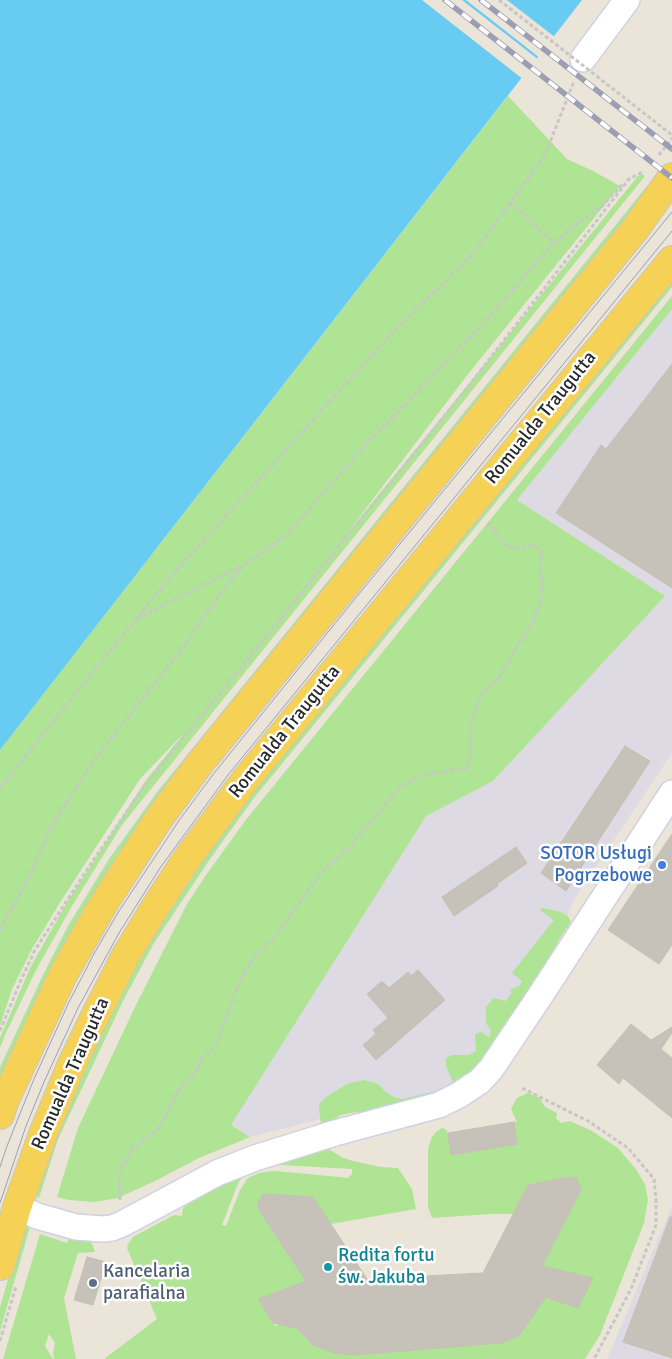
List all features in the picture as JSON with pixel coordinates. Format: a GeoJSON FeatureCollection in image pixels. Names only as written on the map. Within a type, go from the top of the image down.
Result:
{"type":"FeatureCollection","features":[{"type":"Feature","properties":{"kind":"main road"},"geometry":{"type":"LineString","coordinates":[[0,1115],[5,1100],[63,975],[104,903],[160,817],[201,762],[636,228],[672,177]]}},
{"type":"Feature","properties":{"kind":"main road","name":"Romualda Traugutta"},"geometry":{"type":"LineString","coordinates":[[8,1274],[17,1206],[42,1134],[71,1066],[126,955],[186,860],[252,771],[672,260]]}},
{"type":"Feature","properties":{"kind":"street"},"geometry":{"type":"LineString","coordinates":[[580,68],[627,0]]}},
{"type":"Feature","properties":{"kind":"street"},"geometry":{"type":"LineString","coordinates":[[17,1206],[37,1216],[76,1227],[112,1228],[217,1173],[255,1158],[335,1133],[439,1105],[459,1095],[480,1081],[491,1069],[672,793]]}},
{"type":"Feature","properties":{"kind":"path"},"geometry":{"type":"LineString","coordinates":[[499,0],[672,135]]}},
{"type":"Feature","properties":{"kind":"path"},"geometry":{"type":"LineString","coordinates":[[0,788],[166,582],[395,330],[472,254],[545,155],[580,68]]}},
{"type":"Feature","properties":{"kind":"path"},"geometry":{"type":"LineString","coordinates":[[136,620],[244,565],[288,534],[365,445],[487,320],[554,244],[578,222],[598,210],[629,179]]}},
{"type":"Feature","properties":{"kind":"path"},"geometry":{"type":"LineString","coordinates":[[510,203],[521,211],[554,244]]}},
{"type":"Feature","properties":{"kind":"path"},"geometry":{"type":"LineString","coordinates":[[122,1224],[119,1185],[121,1168],[134,1149],[160,1127],[177,1093],[196,1072],[202,1058],[215,1048],[241,978],[254,958],[274,938],[318,877],[346,851],[399,789],[407,782],[423,774],[467,768],[471,755],[470,727],[482,693],[498,679],[533,622],[541,600],[542,582],[540,566],[542,551],[533,545],[518,548],[510,547],[494,532],[486,519],[481,526]]}},
{"type":"Feature","properties":{"kind":"path"},"geometry":{"type":"LineString","coordinates":[[0,930],[31,874],[50,829],[91,764],[185,645],[222,592],[244,565]]}},
{"type":"Feature","properties":{"kind":"path"},"geometry":{"type":"LineString","coordinates":[[658,1044],[663,1038]]}},
{"type":"Feature","properties":{"kind":"path"},"geometry":{"type":"LineString","coordinates":[[522,1088],[588,1121],[628,1148],[654,1179],[656,1225],[632,1289],[594,1359]]}},
{"type":"Feature","properties":{"kind":"path"},"geometry":{"type":"LineString","coordinates":[[0,1341],[8,1274]]}},
{"type":"Feature","properties":{"kind":"shaded area"},"geometry":{"type":"Polygon","coordinates":[[[672,309],[672,753],[573,901],[564,923],[464,1072],[445,1089],[433,1094],[402,1099],[250,1137],[231,1125],[426,816],[493,781],[665,596],[517,500],[672,309]]]}},
{"type":"Feature","properties":{"kind":"shaded area"},"geometry":{"type":"Polygon","coordinates":[[[672,1206],[672,1359],[607,1359],[672,1206]]]}},
{"type":"Feature","properties":{"kind":"green space"},"geometry":{"type":"Polygon","coordinates":[[[508,96],[567,159],[620,186],[468,374],[345,536],[638,176],[642,174],[645,176],[122,825],[72,906],[35,972],[0,1048],[0,1038],[31,966],[69,899],[146,780],[185,732],[140,779],[61,901],[33,947],[12,989],[0,1026],[0,750],[508,96]]]}},
{"type":"Feature","properties":{"kind":"green space"},"geometry":{"type":"Polygon","coordinates":[[[651,181],[654,183],[627,219],[165,791],[111,865],[50,972],[22,1029],[0,1083],[2,1063],[68,926],[109,859],[158,791],[651,181]]]}},
{"type":"Feature","properties":{"kind":"green space"},"geometry":{"type":"Polygon","coordinates":[[[672,278],[672,287],[254,798],[210,859],[154,943],[123,1001],[58,1139],[39,1198],[34,1195],[71,1096],[108,1017],[139,957],[179,891],[232,817],[672,278]]]}},
{"type":"Feature","properties":{"kind":"green space"},"geometry":{"type":"Polygon","coordinates":[[[672,296],[672,309],[517,500],[665,596],[493,781],[426,816],[231,1125],[250,1137],[199,1158],[118,1198],[94,1202],[57,1197],[78,1128],[135,1007],[187,904],[206,875],[245,821],[672,296]]]}},
{"type":"Feature","properties":{"kind":"green space"},"geometry":{"type":"Polygon","coordinates":[[[541,908],[558,911],[568,916],[571,922],[560,938],[533,989],[491,1052],[482,1058],[477,1070],[457,1082],[453,1082],[446,1066],[446,1058],[452,1055],[469,1055],[476,1051],[475,1034],[481,1032],[489,1037],[491,1031],[486,1023],[486,1007],[494,998],[506,1001],[512,992],[509,990],[519,986],[522,981],[512,973],[554,920],[540,910],[541,908]]]}},
{"type":"Feature","properties":{"kind":"green space"},"geometry":{"type":"Polygon","coordinates":[[[364,1080],[378,1084],[387,1093],[402,1099],[445,1089],[436,1096],[361,1113],[340,1115],[334,1121],[321,1123],[320,1103],[326,1097],[347,1084],[364,1080]]]}},
{"type":"Feature","properties":{"kind":"green space"},"geometry":{"type":"Polygon","coordinates":[[[528,1093],[540,1098],[545,1107],[557,1113],[556,1118],[561,1123],[570,1121],[592,1131],[618,1148],[635,1168],[645,1184],[648,1200],[644,1223],[600,1335],[585,1359],[104,1359],[157,1319],[127,1248],[133,1237],[174,1215],[182,1216],[183,1208],[197,1197],[205,1194],[217,1183],[316,1148],[329,1149],[341,1157],[353,1161],[381,1167],[398,1168],[412,1189],[416,1209],[331,1224],[306,1281],[258,1299],[275,1326],[279,1324],[297,1328],[313,1345],[334,1353],[354,1355],[501,1343],[519,1336],[546,1297],[592,1278],[542,1266],[581,1190],[578,1181],[575,1178],[569,1177],[528,1185],[513,1214],[432,1218],[428,1207],[428,1150],[431,1139],[436,1132],[442,1128],[447,1130],[452,1155],[517,1144],[514,1122],[517,1122],[511,1109],[517,1098],[528,1093]],[[281,1165],[266,1166],[243,1175],[222,1225],[226,1226],[240,1190],[248,1178],[259,1173],[273,1171],[348,1178],[352,1174],[352,1169],[281,1165]]]}},
{"type":"Feature","properties":{"kind":"green space"},"geometry":{"type":"Polygon","coordinates":[[[30,1227],[0,1331],[0,1307],[21,1235],[26,1228],[30,1227]]]}},
{"type":"Feature","properties":{"kind":"green space"},"geometry":{"type":"Polygon","coordinates":[[[40,1234],[67,1243],[69,1237],[88,1240],[95,1252],[78,1253],[64,1298],[76,1359],[54,1359],[55,1343],[49,1334],[45,1346],[53,1359],[3,1359],[40,1234]]]}},
{"type":"Feature","properties":{"kind":"water"},"geometry":{"type":"Polygon","coordinates":[[[0,0],[582,0],[0,750],[0,0]]]}},
{"type":"Feature","properties":{"kind":"pier"},"geometry":{"type":"Polygon","coordinates":[[[422,0],[462,0],[539,60],[524,80],[422,0]]]}},
{"type":"Feature","properties":{"kind":"pier"},"geometry":{"type":"Polygon","coordinates":[[[466,0],[507,0],[556,38],[540,58],[466,0]]]}},
{"type":"Feature","properties":{"kind":"building"},"geometry":{"type":"Polygon","coordinates":[[[672,364],[672,588],[556,513],[601,445],[606,449],[672,364]]]}},
{"type":"Feature","properties":{"kind":"building"},"geometry":{"type":"Polygon","coordinates":[[[625,746],[650,761],[566,891],[541,873],[625,746]]]}},
{"type":"Feature","properties":{"kind":"building"},"geometry":{"type":"Polygon","coordinates":[[[672,834],[672,945],[659,964],[608,930],[672,834]]]}},
{"type":"Feature","properties":{"kind":"building"},"geometry":{"type":"Polygon","coordinates":[[[516,847],[527,863],[497,884],[498,886],[454,916],[442,897],[516,847]]]}},
{"type":"Feature","properties":{"kind":"building"},"geometry":{"type":"Polygon","coordinates":[[[418,970],[445,1000],[376,1060],[363,1045],[376,1034],[373,1030],[388,1018],[367,994],[382,981],[389,988],[408,972],[411,976],[418,970]]]}},
{"type":"Feature","properties":{"kind":"building"},"geometry":{"type":"Polygon","coordinates":[[[631,1024],[651,1040],[672,1027],[672,1033],[661,1049],[672,1058],[672,1118],[623,1078],[619,1084],[597,1065],[631,1024]]]}},
{"type":"Feature","properties":{"kind":"building"},"geometry":{"type":"Polygon","coordinates":[[[514,1122],[517,1144],[451,1155],[448,1133],[514,1122]]]}},
{"type":"Feature","properties":{"kind":"building","name":"Redita fortu św. Jakuba"},"geometry":{"type":"Polygon","coordinates":[[[569,1177],[577,1178],[581,1190],[542,1266],[593,1278],[578,1308],[546,1297],[519,1336],[501,1343],[354,1355],[334,1353],[313,1345],[297,1328],[273,1323],[258,1299],[306,1281],[259,1210],[258,1203],[263,1194],[313,1197],[367,1279],[483,1273],[528,1185],[569,1177]]]}},
{"type":"Feature","properties":{"kind":"building"},"geometry":{"type":"Polygon","coordinates":[[[670,1217],[672,1217],[672,1358],[623,1342],[670,1217]]]}},
{"type":"Feature","properties":{"kind":"building"},"geometry":{"type":"Polygon","coordinates":[[[87,1257],[106,1262],[93,1305],[74,1300],[87,1257]]]}},
{"type":"Feature","properties":{"kind":"tram line"},"geometry":{"type":"LineString","coordinates":[[0,1167],[34,1079],[69,1002],[119,911],[180,819],[215,772],[354,600],[672,212]]}},
{"type":"Feature","properties":{"kind":"tram line"},"geometry":{"type":"LineString","coordinates":[[0,1203],[26,1126],[78,1008],[119,933],[160,868],[228,775],[672,231]]}},
{"type":"Feature","properties":{"kind":"railway"},"geometry":{"type":"LineString","coordinates":[[445,0],[672,178]]}},
{"type":"Feature","properties":{"kind":"railway"},"geometry":{"type":"LineString","coordinates":[[481,0],[672,149]]}},
{"type":"Feature","properties":{"kind":"place","name":"SOTOR Usługi Pogrzebowe"},"geometry":{"type":"Point","coordinates":[662,865]}},
{"type":"Feature","properties":{"kind":"place","name":"Redita fortu św. Jakuba"},"geometry":{"type":"Point","coordinates":[328,1267]}},
{"type":"Feature","properties":{"kind":"place","name":"Kancelaria parafialna"},"geometry":{"type":"Point","coordinates":[93,1283]}}]}
